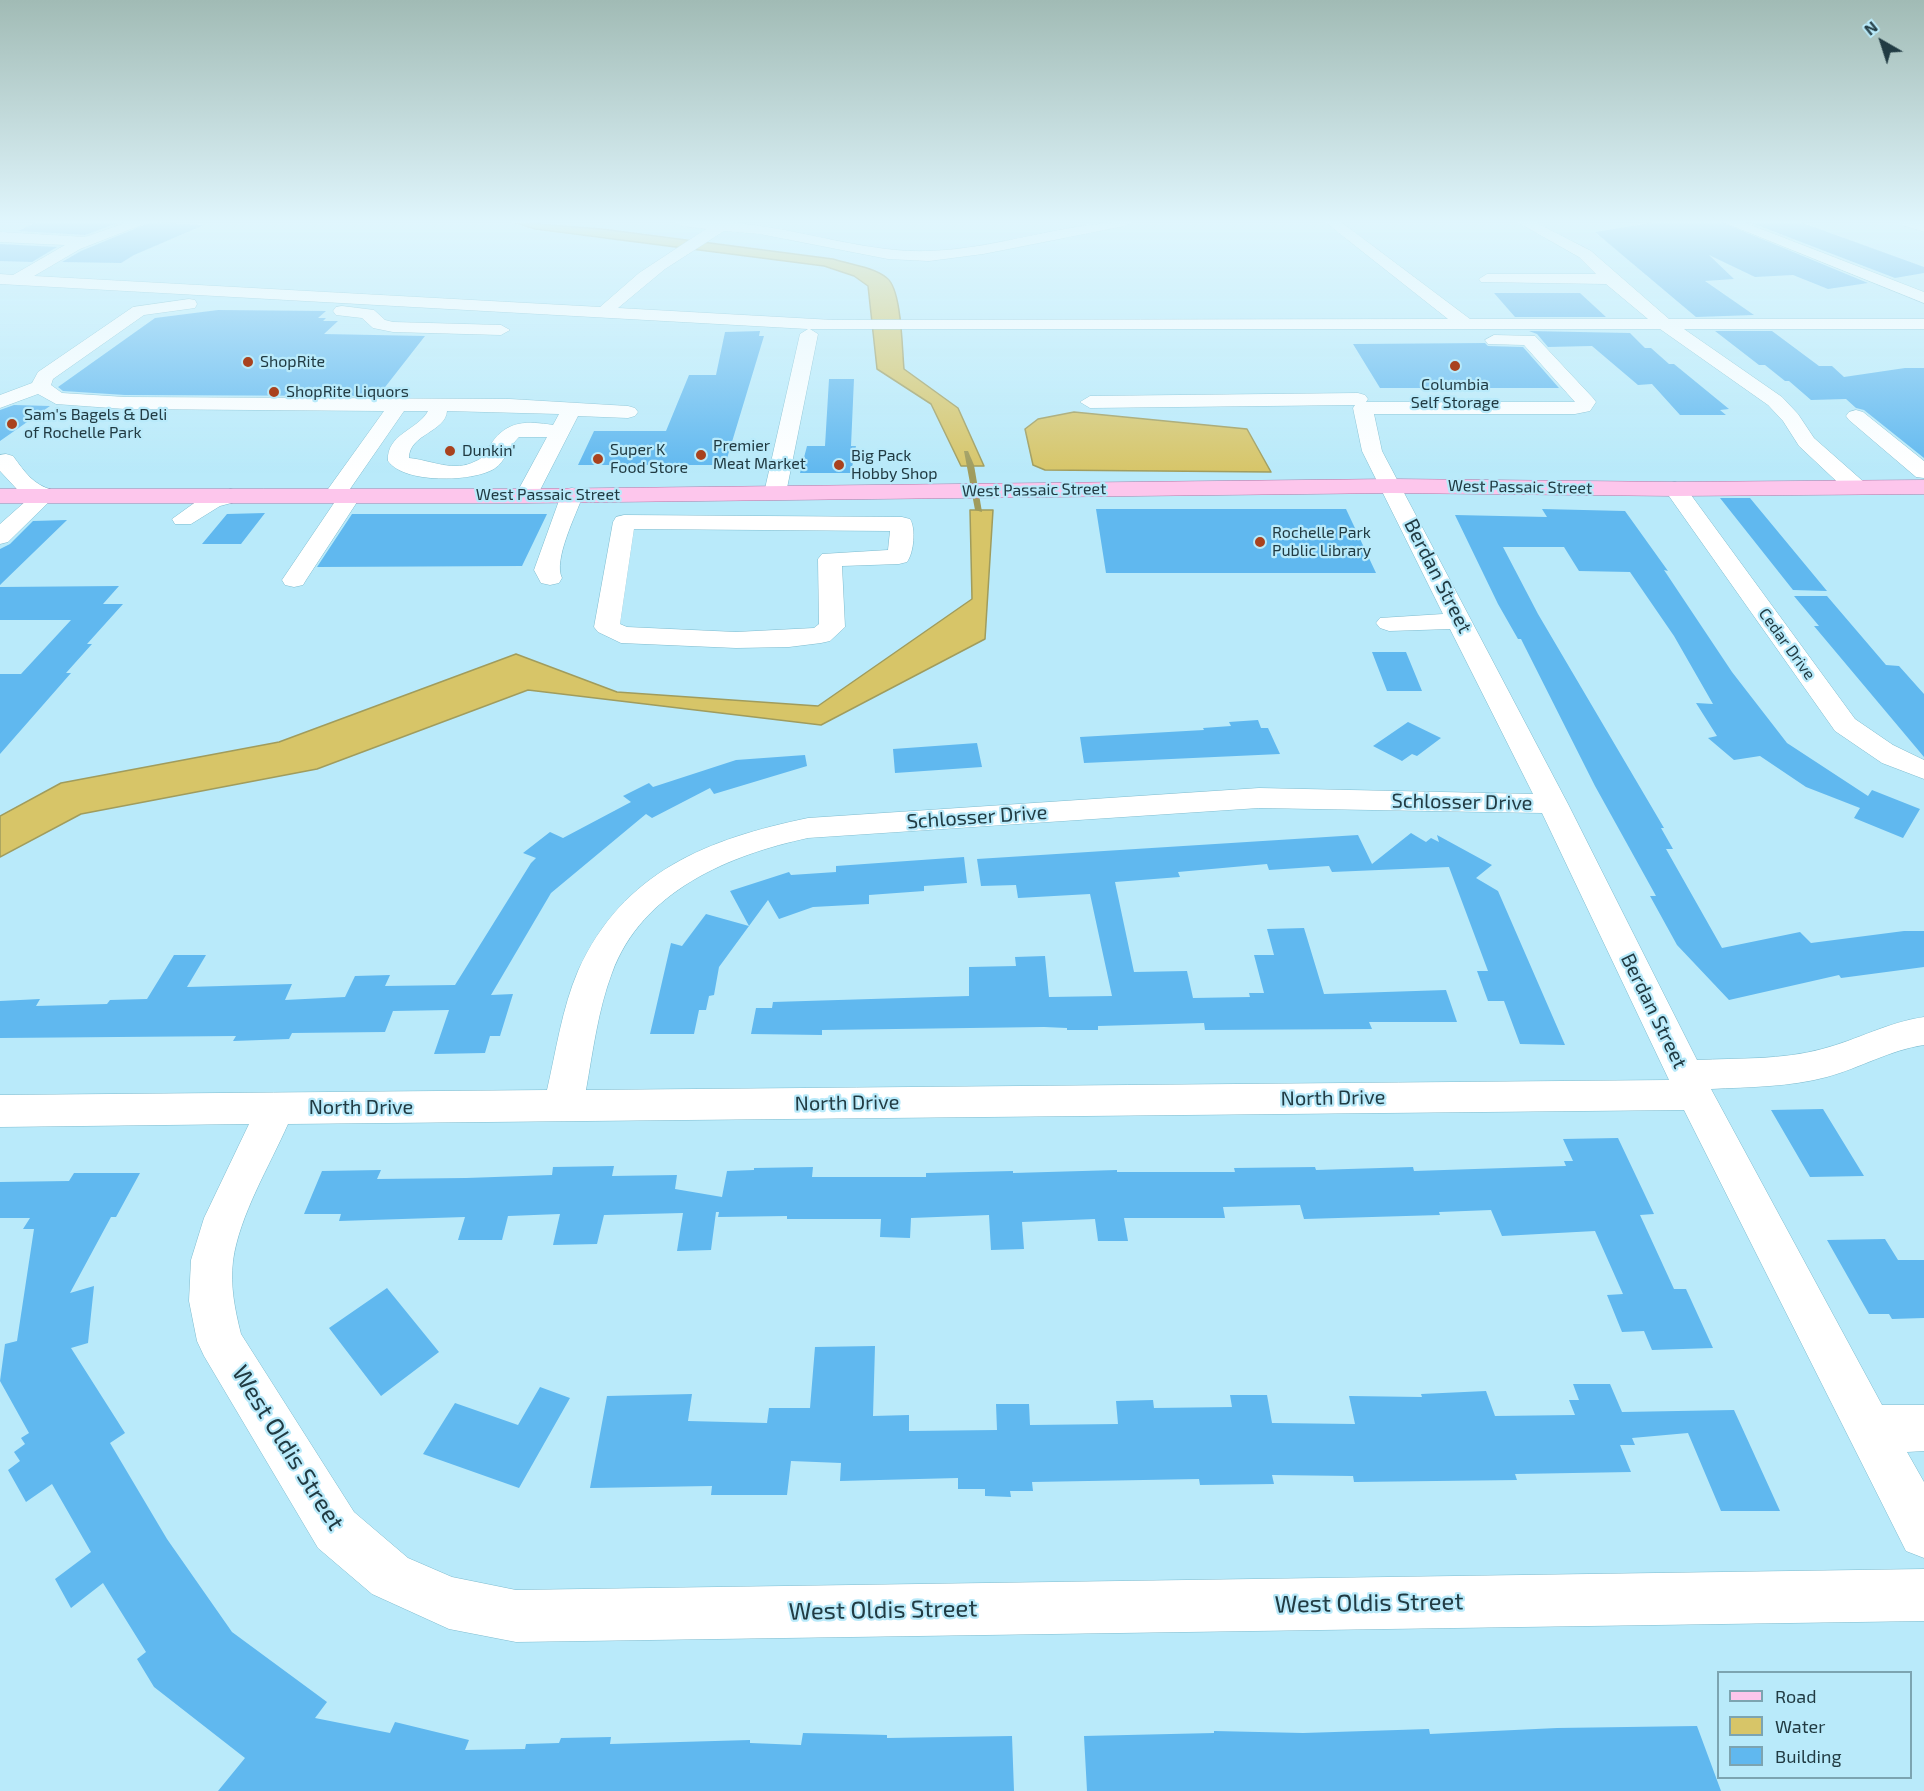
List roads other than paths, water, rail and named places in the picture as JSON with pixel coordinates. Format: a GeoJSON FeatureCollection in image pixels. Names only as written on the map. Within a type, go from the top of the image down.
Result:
{"type":"FeatureCollection","features":[{"type":"Feature","properties":{"kind":"main road","name":"West Passaic Street"},"geometry":{"type":"LineString","coordinates":[[231,496],[526,496],[1392,486],[1675,489],[1924,487]]}},
{"type":"Feature","properties":{"kind":"main road"},"geometry":{"type":"LineString","coordinates":[[0,495],[188,496]]}},
{"type":"Feature","properties":{"kind":"street"},"geometry":{"type":"LineString","coordinates":[[42,386],[45,376],[140,311],[173,306]]}},
{"type":"Feature","properties":{"kind":"street"},"geometry":{"type":"LineString","coordinates":[[251,306],[350,311],[372,315],[379,324],[393,327],[519,330]]}},
{"type":"Feature","properties":{"kind":"street"},"geometry":{"type":"LineString","coordinates":[[441,306],[914,327],[1924,324]]}},
{"type":"Feature","properties":{"kind":"street"},"geometry":{"type":"LineString","coordinates":[[603,314],[611,306]]}},
{"type":"Feature","properties":{"kind":"street"},"geometry":{"type":"LineString","coordinates":[[1379,326],[1394,321],[1419,306]]}},
{"type":"Feature","properties":{"kind":"street"},"geometry":{"type":"LineString","coordinates":[[1442,306],[1467,325]]}},
{"type":"Feature","properties":{"kind":"street"},"geometry":{"type":"LineString","coordinates":[[1642,306],[1664,324],[1775,401],[1791,418],[1806,442],[1857,488]]}},
{"type":"Feature","properties":{"kind":"street"},"geometry":{"type":"LineString","coordinates":[[757,523],[768,493],[809,334]]}},
{"type":"Feature","properties":{"kind":"street","name":"Berdan Street"},"geometry":{"type":"LineString","coordinates":[[1328,340],[1529,340],[1586,402],[1583,406],[1575,408],[1363,408],[1372,451],[1392,486],[1553,804],[1690,1086],[1924,1533]]}},
{"type":"Feature","properties":{"kind":"street"},"geometry":{"type":"LineString","coordinates":[[0,402],[42,386]]}},
{"type":"Feature","properties":{"kind":"street"},"geometry":{"type":"LineString","coordinates":[[42,386],[50,395],[70,400],[228,407],[512,405],[572,407],[594,413],[628,412]]}},
{"type":"Feature","properties":{"kind":"street"},"geometry":{"type":"LineString","coordinates":[[1090,402],[1358,399]]}},
{"type":"Feature","properties":{"kind":"street"},"geometry":{"type":"LineString","coordinates":[[287,422],[303,405]]}},
{"type":"Feature","properties":{"kind":"street"},"geometry":{"type":"LineString","coordinates":[[406,465],[465,464],[486,458],[500,438],[512,405]]}},
{"type":"Feature","properties":{"kind":"street"},"geometry":{"type":"LineString","coordinates":[[294,580],[342,496],[398,406]]}},
{"type":"Feature","properties":{"kind":"street"},"geometry":{"type":"LineString","coordinates":[[438,406],[437,416],[408,440],[399,451],[399,461],[430,471],[481,468],[490,463],[507,436],[500,438]]}},
{"type":"Feature","properties":{"kind":"street"},"geometry":{"type":"LineString","coordinates":[[526,496],[572,407]]}},
{"type":"Feature","properties":{"kind":"street"},"geometry":{"type":"LineString","coordinates":[[1856,416],[1924,472]]}},
{"type":"Feature","properties":{"kind":"street"},"geometry":{"type":"LineString","coordinates":[[500,438],[559,432]]}},
{"type":"Feature","properties":{"kind":"street"},"geometry":{"type":"LineString","coordinates":[[0,463],[6,460],[10,471],[41,496],[0,537]]}},
{"type":"Feature","properties":{"kind":"street","name":"Cedar Drive"},"geometry":{"type":"LineString","coordinates":[[1675,489],[1845,725],[1864,741],[1890,756],[1924,770]]}},
{"type":"Feature","properties":{"kind":"street"},"geometry":{"type":"LineString","coordinates":[[550,578],[546,570],[549,556],[572,495]]}},
{"type":"Feature","properties":{"kind":"street"},"geometry":{"type":"LineString","coordinates":[[188,496],[189,507],[183,519],[213,501],[231,496]]}},
{"type":"Feature","properties":{"kind":"street"},"geometry":{"type":"LineString","coordinates":[[624,522],[757,523],[902,524],[899,557],[830,559],[832,627],[821,635],[789,639],[706,640],[621,635],[607,627],[624,522]]}},
{"type":"Feature","properties":{"kind":"street"},"geometry":{"type":"LineString","coordinates":[[1389,623],[1461,621]]}},
{"type":"Feature","properties":{"kind":"street","name":"Schlosser Drive"},"geometry":{"type":"LineString","coordinates":[[563,1106],[595,972],[610,940],[630,914],[658,888],[690,866],[729,847],[772,834],[808,828],[1259,798],[1553,804]]}},
{"type":"Feature","properties":{"kind":"street","name":"North Drive"},"geometry":{"type":"LineString","coordinates":[[0,1111],[563,1106],[1690,1086],[1826,1063],[1902,1034],[1924,1031]]}},
{"type":"Feature","properties":{"kind":"street","name":"West Oldis Street"},"geometry":{"type":"LineString","coordinates":[[276,1108],[225,1218],[212,1260],[211,1301],[220,1341],[336,1530],[390,1576],[449,1603],[516,1616],[1924,1595]]}},
{"type":"Feature","properties":{"kind":"street"},"geometry":{"type":"LineString","coordinates":[[1870,1429],[1924,1428]]}},
{"type":"Feature","properties":{"kind":"water"},"geometry":{"type":"Polygon","coordinates":[[[870,306],[898,306],[904,369],[958,408],[984,466],[961,466],[931,404],[877,369],[870,306]]]}},
{"type":"Feature","properties":{"kind":"water"},"geometry":{"type":"Polygon","coordinates":[[[1074,412],[1247,429],[1271,472],[1045,470],[1033,465],[1025,429],[1038,419],[1074,412]]]}},
{"type":"Feature","properties":{"kind":"water"},"geometry":{"type":"Polygon","coordinates":[[[970,510],[993,510],[985,639],[821,725],[528,690],[317,769],[81,814],[0,857],[0,816],[61,783],[279,742],[516,654],[617,692],[818,706],[972,599],[970,510]]]}},
{"type":"Feature","properties":{"kind":"waterway"},"geometry":{"type":"LineString","coordinates":[[966,452],[971,465],[979,510]]}},
{"type":"Feature","properties":{"kind":"place","name":"ShopRite"},"geometry":{"type":"Point","coordinates":[248,362]}},
{"type":"Feature","properties":{"kind":"place","name":"Columbia Self Storage"},"geometry":{"type":"Point","coordinates":[1455,366]}},
{"type":"Feature","properties":{"kind":"place","name":"ShopRite Liquors"},"geometry":{"type":"Point","coordinates":[274,392]}},
{"type":"Feature","properties":{"kind":"place","name":"Sam's Bagels & Deli of Rochelle Park"},"geometry":{"type":"Point","coordinates":[12,424]}},
{"type":"Feature","properties":{"kind":"place","name":"Dunkin'"},"geometry":{"type":"Point","coordinates":[450,451]}},
{"type":"Feature","properties":{"kind":"place","name":"Premier Meat Market"},"geometry":{"type":"Point","coordinates":[701,455]}},
{"type":"Feature","properties":{"kind":"place","name":"Super K Food Store"},"geometry":{"type":"Point","coordinates":[598,459]}},
{"type":"Feature","properties":{"kind":"place","name":"Big Pack Hobby Shop"},"geometry":{"type":"Point","coordinates":[839,465]}},
{"type":"Feature","properties":{"kind":"place","name":"Rochelle Park Public Library"},"geometry":{"type":"Point","coordinates":[1260,542]}}]}
